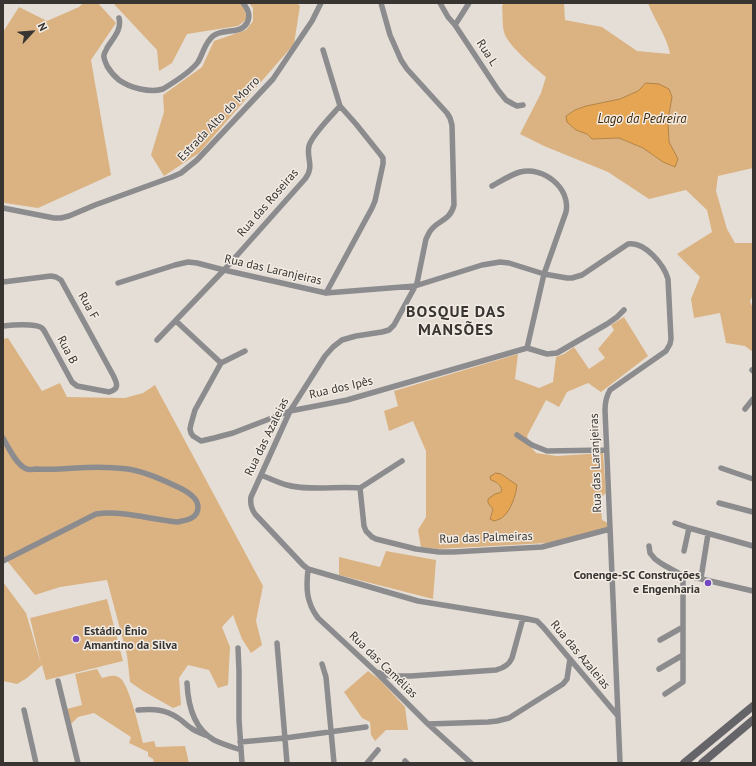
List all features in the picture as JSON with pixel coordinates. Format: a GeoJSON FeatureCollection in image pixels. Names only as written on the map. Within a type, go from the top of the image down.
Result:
{"type":"FeatureCollection","features":[{"type":"Feature","properties":{"kind":"main road"},"geometry":{"type":"LineString","coordinates":[[684,763],[753,706]]}},
{"type":"Feature","properties":{"kind":"main road"},"geometry":{"type":"LineString","coordinates":[[702,763],[753,720]]}},
{"type":"Feature","properties":{"kind":"street"},"geometry":{"type":"LineString","coordinates":[[119,18],[119,28],[104,57],[109,68],[114,76],[126,84],[144,90],[159,91],[192,69],[199,61],[209,40],[217,33],[237,30],[246,25],[249,20],[249,16],[243,3]]}},
{"type":"Feature","properties":{"kind":"street","name":"Estrada Alto do Morro"},"geometry":{"type":"LineString","coordinates":[[3,208],[61,218],[172,178],[181,173],[197,160],[273,79],[312,21],[321,3]]}},
{"type":"Feature","properties":{"kind":"street","name":"Rua das Azaleias"},"geometry":{"type":"LineString","coordinates":[[381,3],[390,35],[406,69],[450,118],[452,125],[454,206],[450,215],[436,225],[429,233],[426,239],[415,286],[394,325],[388,330],[382,332],[342,340],[333,346],[325,356],[290,411],[251,497],[250,503],[255,514],[308,569],[418,601],[537,621],[618,717]]}},
{"type":"Feature","properties":{"kind":"street","name":"Rua L"},"geometry":{"type":"LineString","coordinates":[[440,3],[448,17],[506,100],[517,106],[523,105]]}},
{"type":"Feature","properties":{"kind":"street"},"geometry":{"type":"LineString","coordinates":[[455,25],[469,3]]}},
{"type":"Feature","properties":{"kind":"street"},"geometry":{"type":"LineString","coordinates":[[323,50],[340,106],[383,158],[375,201],[326,293]]}},
{"type":"Feature","properties":{"kind":"street","name":"Rua das Roseiras"},"geometry":{"type":"LineString","coordinates":[[157,340],[224,270],[308,175],[310,167],[309,144],[340,106]]}},
{"type":"Feature","properties":{"kind":"street"},"geometry":{"type":"LineString","coordinates":[[492,186],[520,172],[530,171],[540,173],[558,185],[565,197],[567,206],[544,274],[527,348],[546,354],[557,353],[607,324],[624,310]]}},
{"type":"Feature","properties":{"kind":"street","name":"Rua das Laranjeiras"},"geometry":{"type":"LineString","coordinates":[[118,283],[188,262],[326,293],[415,286],[493,262],[509,263],[544,274],[567,278],[582,275],[628,244],[637,244],[647,250],[666,272],[669,285],[670,344],[666,351],[610,390],[605,403],[620,763]]}},
{"type":"Feature","properties":{"kind":"street","name":"Rua F"},"geometry":{"type":"LineString","coordinates":[[3,282],[51,276],[56,276],[61,280],[117,383],[114,391],[109,392]]}},
{"type":"Feature","properties":{"kind":"street"},"geometry":{"type":"LineString","coordinates":[[176,321],[221,363],[245,351]]}},
{"type":"Feature","properties":{"kind":"street","name":"Rua B"},"geometry":{"type":"LineString","coordinates":[[3,326],[33,325],[42,328],[72,382],[77,386],[109,392]]}},
{"type":"Feature","properties":{"kind":"street","name":"Rua dos Ipês"},"geometry":{"type":"LineString","coordinates":[[221,363],[195,410],[190,429],[193,436],[201,441],[233,433],[290,411],[347,400],[527,348]]}},
{"type":"Feature","properties":{"kind":"street"},"geometry":{"type":"LineString","coordinates":[[745,408],[753,399]]}},
{"type":"Feature","properties":{"kind":"street"},"geometry":{"type":"LineString","coordinates":[[517,435],[532,445],[548,451],[606,450]]}},
{"type":"Feature","properties":{"kind":"street"},"geometry":{"type":"LineString","coordinates":[[3,438],[16,459],[22,466],[28,469],[46,470],[110,468],[129,470],[151,476],[186,491],[195,499],[198,505],[194,517],[178,522],[126,514],[96,514],[3,561]]}},
{"type":"Feature","properties":{"kind":"street"},"geometry":{"type":"LineString","coordinates":[[261,475],[294,487],[360,488],[402,461]]}},
{"type":"Feature","properties":{"kind":"street"},"geometry":{"type":"LineString","coordinates":[[721,468],[753,479]]}},
{"type":"Feature","properties":{"kind":"street","name":"Rua das Palmeiras"},"geometry":{"type":"LineString","coordinates":[[360,488],[364,526],[368,533],[376,539],[440,552],[542,547],[610,529]]}},
{"type":"Feature","properties":{"kind":"street"},"geometry":{"type":"LineString","coordinates":[[719,503],[753,512]]}},
{"type":"Feature","properties":{"kind":"street"},"geometry":{"type":"LineString","coordinates":[[675,523],[708,534],[753,546]]}},
{"type":"Feature","properties":{"kind":"street"},"geometry":{"type":"LineString","coordinates":[[684,551],[689,528]]}},
{"type":"Feature","properties":{"kind":"street"},"geometry":{"type":"LineString","coordinates":[[701,578],[708,534]]}},
{"type":"Feature","properties":{"kind":"street"},"geometry":{"type":"LineString","coordinates":[[649,546],[650,553],[655,559],[683,575],[753,591]]}},
{"type":"Feature","properties":{"kind":"street","name":"Rua das Camélias"},"geometry":{"type":"LineString","coordinates":[[308,569],[306,587],[309,601],[314,613],[428,724],[471,763]]}},
{"type":"Feature","properties":{"kind":"street"},"geometry":{"type":"LineString","coordinates":[[665,694],[683,682],[683,575]]}},
{"type":"Feature","properties":{"kind":"street"},"geometry":{"type":"LineString","coordinates":[[375,671],[390,676],[412,676],[496,670],[502,668],[507,666],[512,658],[523,618]]}},
{"type":"Feature","properties":{"kind":"street"},"geometry":{"type":"LineString","coordinates":[[660,640],[683,627]]}},
{"type":"Feature","properties":{"kind":"street"},"geometry":{"type":"LineString","coordinates":[[277,643],[287,763]]}},
{"type":"Feature","properties":{"kind":"street"},"geometry":{"type":"LineString","coordinates":[[238,648],[239,720],[242,763]]}},
{"type":"Feature","properties":{"kind":"street"},"geometry":{"type":"LineString","coordinates":[[659,669],[683,654]]}},
{"type":"Feature","properties":{"kind":"street"},"geometry":{"type":"LineString","coordinates":[[428,724],[488,722],[509,718],[563,684],[567,679],[570,659]]}},
{"type":"Feature","properties":{"kind":"street"},"geometry":{"type":"LineString","coordinates":[[322,664],[326,677],[334,763]]}},
{"type":"Feature","properties":{"kind":"street"},"geometry":{"type":"LineString","coordinates":[[58,681],[78,763]]}},
{"type":"Feature","properties":{"kind":"street"},"geometry":{"type":"LineString","coordinates":[[187,683],[188,696],[194,718],[201,729],[208,736]]}},
{"type":"Feature","properties":{"kind":"street"},"geometry":{"type":"LineString","coordinates":[[138,710],[159,709],[178,718],[192,729],[241,750]]}},
{"type":"Feature","properties":{"kind":"street"},"geometry":{"type":"LineString","coordinates":[[24,710],[36,763]]}},
{"type":"Feature","properties":{"kind":"street"},"geometry":{"type":"LineString","coordinates":[[240,742],[285,738],[366,727]]}},
{"type":"Feature","properties":{"kind":"street"},"geometry":{"type":"LineString","coordinates":[[367,763],[378,750]]}},
{"type":"Feature","properties":{"kind":"shaded area"},"geometry":{"type":"Polygon","coordinates":[[[83,3],[98,3],[116,23],[91,60],[111,175],[38,208],[5,203],[3,202],[3,32],[19,7],[47,21],[79,7],[83,3]]]}},
{"type":"Feature","properties":{"kind":"shaded area"},"geometry":{"type":"Polygon","coordinates":[[[113,3],[240,3],[244,8],[247,19],[238,26],[187,34],[172,63],[159,71],[157,50],[113,3]]]}},
{"type":"Feature","properties":{"kind":"shaded area"},"geometry":{"type":"Polygon","coordinates":[[[249,3],[297,3],[300,6],[294,44],[199,153],[164,176],[151,155],[164,112],[163,95],[202,67],[214,41],[246,30],[253,21],[253,8],[249,3]]]}},
{"type":"Feature","properties":{"kind":"shaded area"},"geometry":{"type":"Polygon","coordinates":[[[503,3],[564,3],[565,20],[602,27],[637,51],[670,54],[663,34],[648,3],[753,3],[753,168],[718,176],[716,191],[727,229],[735,243],[753,243],[753,295],[750,301],[753,309],[753,352],[745,346],[726,343],[720,313],[694,318],[691,299],[700,277],[677,254],[712,232],[707,210],[686,190],[649,199],[608,172],[544,146],[520,134],[541,93],[546,77],[522,56],[506,37],[503,29],[503,3]],[[646,83],[638,91],[620,99],[586,106],[575,110],[566,116],[592,139],[619,138],[643,148],[663,162],[674,167],[678,160],[669,142],[668,120],[672,97],[646,83]]]}},
{"type":"Feature","properties":{"kind":"shaded area"},"geometry":{"type":"Polygon","coordinates":[[[624,317],[648,356],[601,392],[588,383],[567,392],[559,407],[546,400],[527,436],[531,447],[536,453],[557,456],[603,453],[606,493],[600,498],[602,520],[608,523],[608,528],[547,543],[438,549],[421,547],[418,530],[426,517],[426,451],[413,421],[389,431],[384,411],[398,406],[394,391],[518,354],[515,379],[539,388],[553,382],[556,357],[564,354],[574,347],[589,369],[605,358],[598,349],[614,330],[611,325],[624,317]],[[501,474],[496,482],[501,487],[502,491],[496,500],[490,519],[502,518],[512,503],[517,485],[501,474]]]}},
{"type":"Feature","properties":{"kind":"shaded area"},"geometry":{"type":"Polygon","coordinates":[[[8,338],[42,391],[60,383],[67,397],[125,398],[143,393],[155,385],[263,586],[256,621],[262,645],[251,653],[242,639],[233,615],[222,627],[230,647],[228,685],[218,688],[209,670],[188,665],[179,678],[181,705],[173,708],[143,691],[130,682],[127,655],[107,580],[60,587],[35,595],[3,556],[3,339],[8,338]]]}},
{"type":"Feature","properties":{"kind":"shaded area"},"geometry":{"type":"Polygon","coordinates":[[[386,551],[436,560],[433,599],[339,575],[339,557],[380,567],[386,551]]]}},
{"type":"Feature","properties":{"kind":"shaded area","name":"Estádio Ênio Amantino da Silva"},"geometry":{"type":"Polygon","coordinates":[[[3,582],[26,613],[41,664],[30,618],[107,599],[123,661],[46,680],[42,665],[27,678],[17,684],[3,681],[3,582]]]}},
{"type":"Feature","properties":{"kind":"shaded area"},"geometry":{"type":"Polygon","coordinates":[[[97,669],[102,678],[116,676],[123,682],[134,708],[143,743],[154,741],[156,747],[185,746],[189,763],[154,763],[153,759],[148,756],[148,752],[129,743],[131,737],[94,713],[78,717],[71,724],[67,709],[82,705],[75,674],[97,669]]]}},
{"type":"Feature","properties":{"kind":"shaded area"},"geometry":{"type":"Polygon","coordinates":[[[368,671],[380,680],[405,707],[408,730],[386,730],[375,741],[371,735],[370,722],[362,718],[344,692],[368,671]]]}},
{"type":"Feature","properties":{"kind":"water","name":"Lago da Pedreira"},"geometry":{"type":"Polygon","coordinates":[[[646,83],[659,84],[669,89],[672,97],[668,120],[669,142],[678,159],[675,167],[663,162],[643,148],[619,138],[592,139],[587,134],[576,130],[567,122],[566,116],[575,110],[586,106],[620,99],[638,91],[646,83]]]}},
{"type":"Feature","properties":{"kind":"water"},"geometry":{"type":"Polygon","coordinates":[[[496,473],[501,474],[517,485],[516,493],[506,514],[502,518],[494,521],[490,519],[493,509],[488,503],[488,499],[502,491],[500,485],[491,480],[490,477],[496,473]]]}},
{"type":"Feature","properties":{"kind":"place","name":"Conenge-SC Construções e Engenharia"},"geometry":{"type":"Point","coordinates":[708,583]}},
{"type":"Feature","properties":{"kind":"place","name":"Estádio Ênio Amantino da Silva"},"geometry":{"type":"Point","coordinates":[76,639]}},
{"type":"Feature","properties":{"kind":"district","name":"BOSQUE DAS MANSÕES"},"geometry":{"type":"Point","coordinates":[456,321]}}]}
